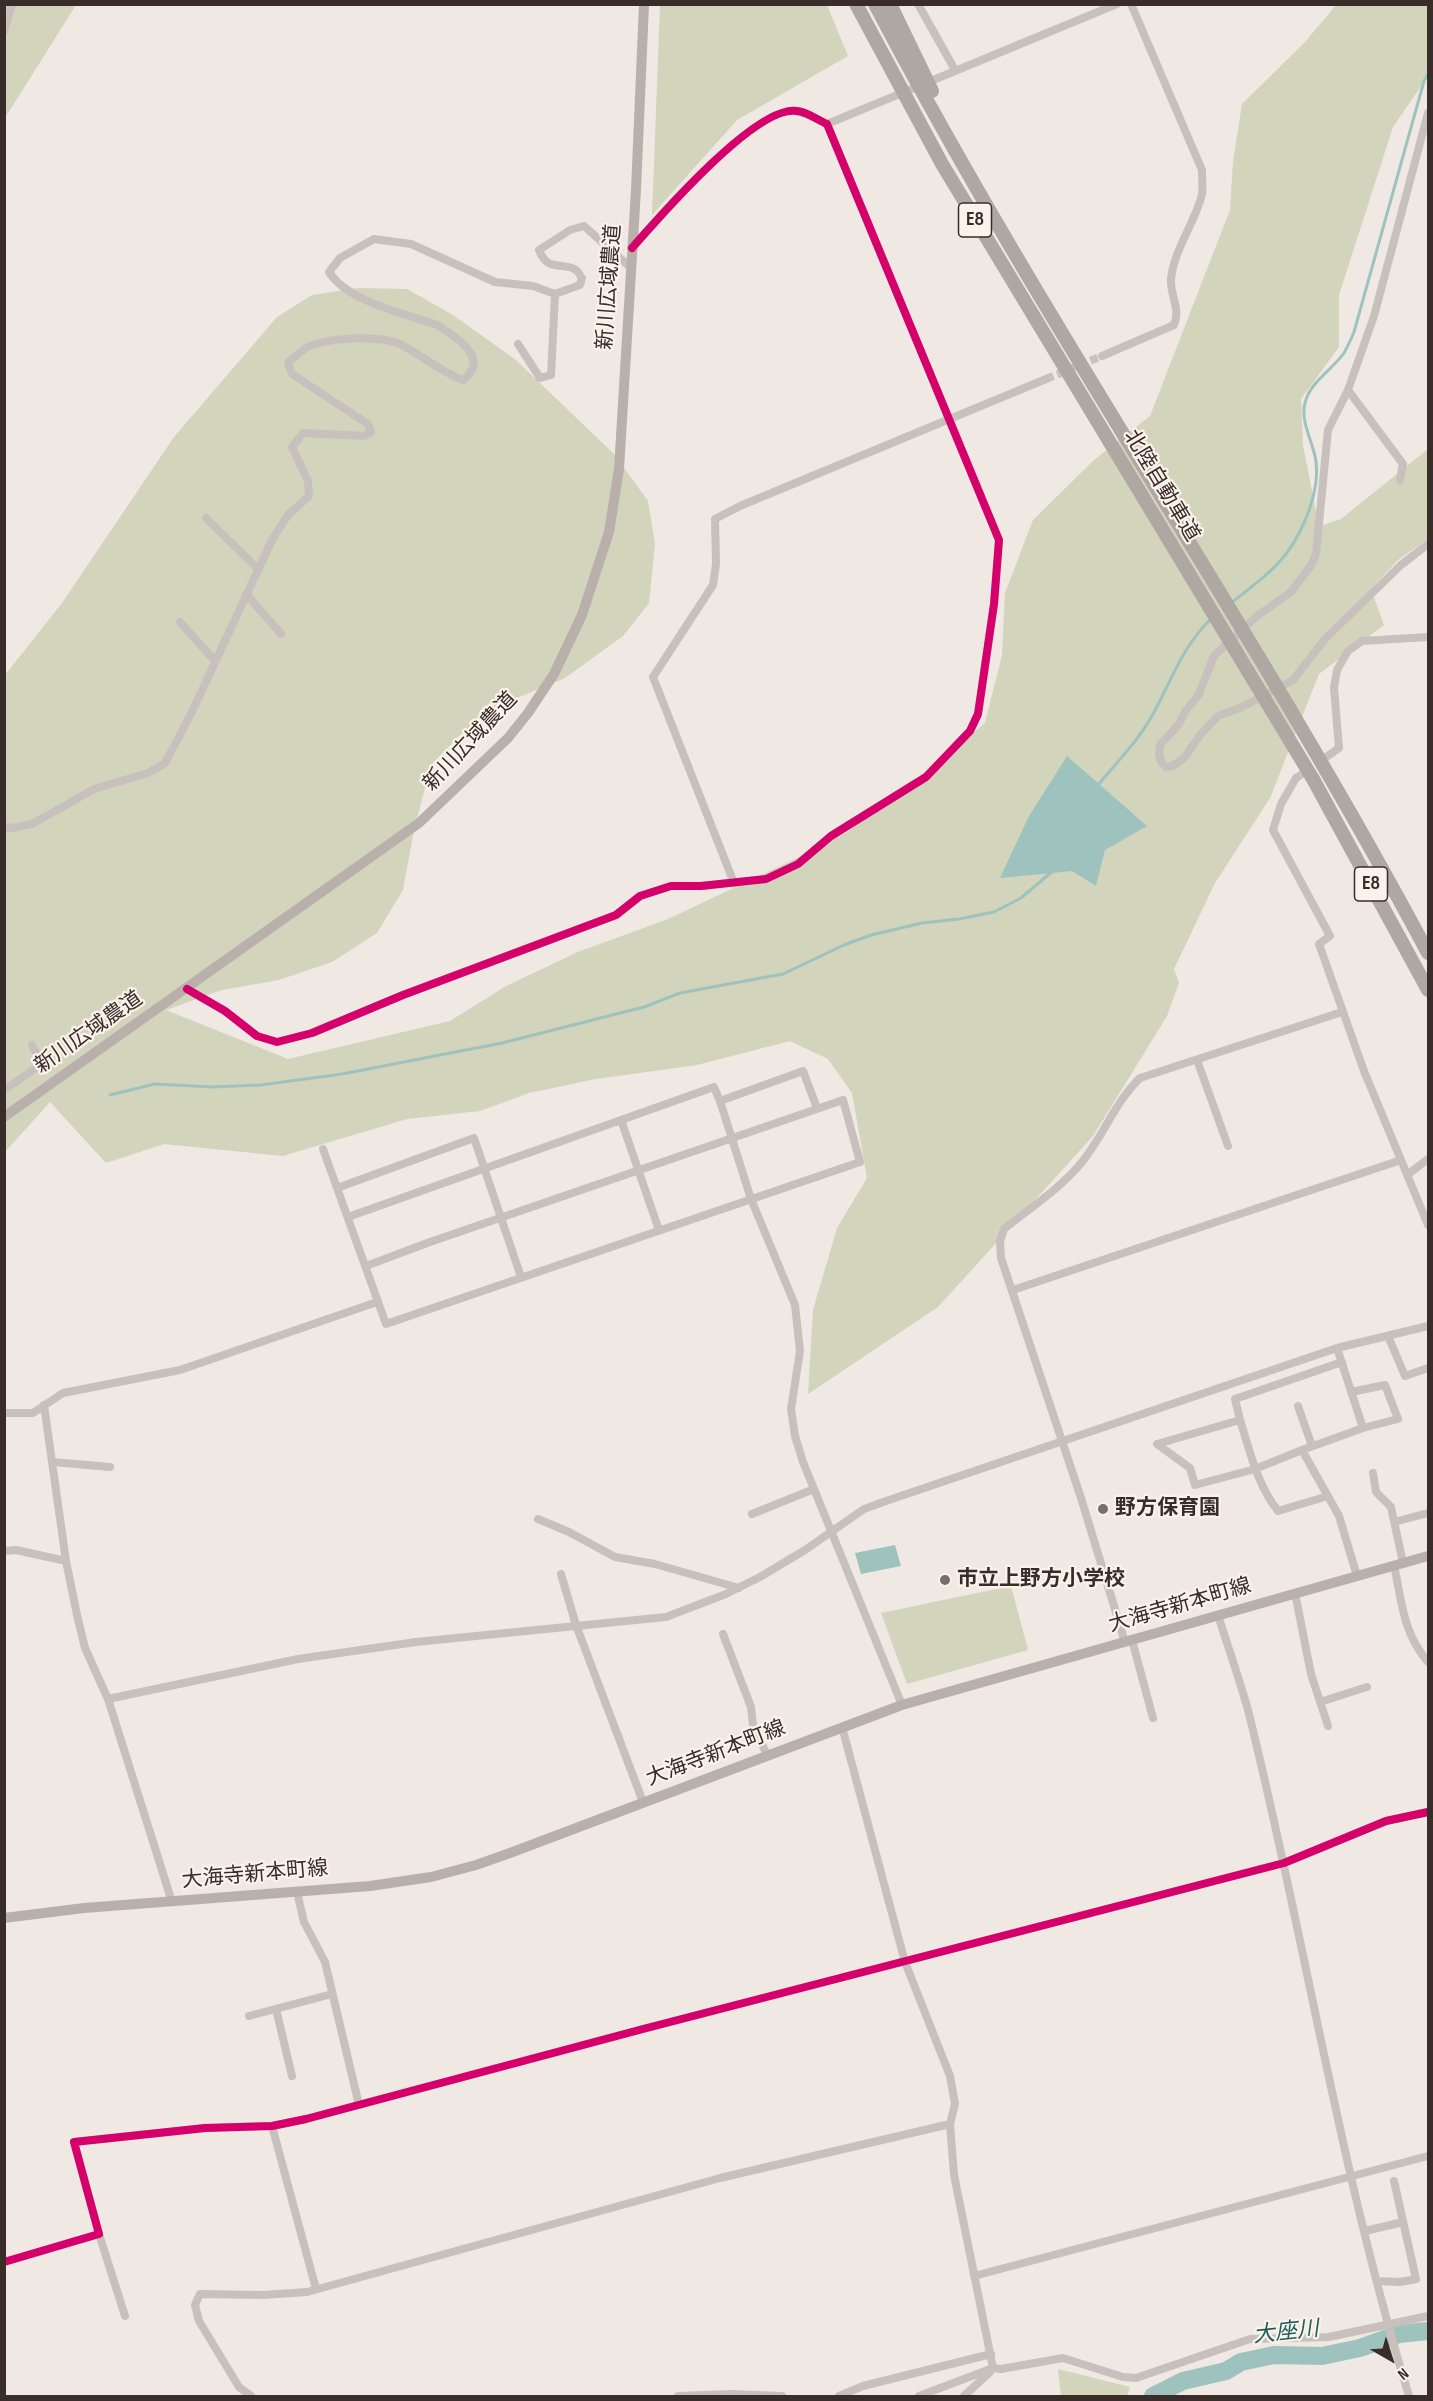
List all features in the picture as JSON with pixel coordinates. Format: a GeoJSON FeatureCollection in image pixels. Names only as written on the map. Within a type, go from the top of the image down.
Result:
{"type":"FeatureCollection","features":[{"type":"Feature","properties":{"kind":"highway","name":"北陸自動車道"},"geometry":{"type":"LineString","coordinates":[[856,4],[942,164],[1312,779],[1428,990]]}},
{"type":"Feature","properties":{"kind":"highway","name":"北陸自動車道"},"geometry":{"type":"LineString","coordinates":[[875,4],[958,157],[1326,771],[1428,953]]}},
{"type":"Feature","properties":{"kind":"highway"},"geometry":{"type":"LineString","coordinates":[[890,4],[948,122],[1055,320]]}},
{"type":"Feature","properties":{"kind":"main road","name":"新川広域農道"},"geometry":{"type":"LineString","coordinates":[[4,1117],[419,823],[508,738],[554,674],[582,615],[609,532],[619,469],[636,190],[644,4]]}},
{"type":"Feature","properties":{"kind":"main road","name":"大海寺新本町線"},"geometry":{"type":"LineString","coordinates":[[4,1918],[74,1909],[370,1886],[442,1874],[484,1862],[902,1705],[1428,1556]]}},
{"type":"Feature","properties":{"kind":"street"},"geometry":{"type":"LineString","coordinates":[[4,31],[12,4]]}},
{"type":"Feature","properties":{"kind":"street"},"geometry":{"type":"LineString","coordinates":[[918,4],[955,70]]}},
{"type":"Feature","properties":{"kind":"street"},"geometry":{"type":"LineString","coordinates":[[827,124],[1117,4]]}},
{"type":"Feature","properties":{"kind":"street"},"geometry":{"type":"LineString","coordinates":[[1102,356],[1174,325],[1178,315],[1171,279],[1182,240],[1202,194],[1202,170],[1131,4]]}},
{"type":"Feature","properties":{"kind":"street"},"geometry":{"type":"LineString","coordinates":[[187,989],[225,1011],[256,1036],[277,1042],[312,1033],[404,995],[616,915],[640,896],[670,886],[766,879],[798,864],[831,836],[926,777],[970,731],[978,714],[994,604],[999,540],[827,124],[797,111],[773,115],[734,143],[681,194],[632,248]]}},
{"type":"Feature","properties":{"kind":"street"},"geometry":{"type":"LineString","coordinates":[[1428,113],[1374,316],[1348,390],[1329,430],[1322,512],[1316,554],[1312,564],[1291,592],[1257,616],[1214,656],[1198,696],[1186,710],[1179,724],[1160,746],[1159,755],[1162,763],[1166,767],[1173,766],[1185,757],[1200,735],[1218,716],[1242,707],[1293,680],[1325,639],[1401,565],[1428,544]]}},
{"type":"Feature","properties":{"kind":"street"},"geometry":{"type":"LineString","coordinates":[[4,827],[12,828],[32,824],[94,789],[148,773],[165,763],[273,538],[288,514],[309,495],[308,481],[292,447],[303,433],[363,436],[371,432],[368,424],[292,374],[288,363],[309,346],[336,341],[379,339],[403,346],[450,375],[463,380],[471,374],[475,365],[472,354],[464,345],[437,325],[351,294],[335,282],[329,272],[340,258],[374,239],[411,244],[495,282],[533,286],[555,294],[580,285],[582,278],[576,270],[549,264],[542,259],[539,250],[570,230],[584,226],[631,268]]}},
{"type":"Feature","properties":{"kind":"street"},"geometry":{"type":"LineString","coordinates":[[518,344],[540,378],[551,375],[555,294]]}},
{"type":"Feature","properties":{"kind":"street"},"geometry":{"type":"LineString","coordinates":[[734,883],[653,676],[713,585],[716,564],[715,519],[740,506],[1047,379]]}},
{"type":"Feature","properties":{"kind":"street"},"geometry":{"type":"LineString","coordinates":[[1348,390],[1402,464],[1400,480]]}},
{"type":"Feature","properties":{"kind":"street"},"geometry":{"type":"LineString","coordinates":[[206,518],[258,569]]}},
{"type":"Feature","properties":{"kind":"street"},"geometry":{"type":"LineString","coordinates":[[246,594],[281,634]]}},
{"type":"Feature","properties":{"kind":"street"},"geometry":{"type":"LineString","coordinates":[[180,622],[215,661]]}},
{"type":"Feature","properties":{"kind":"street"},"geometry":{"type":"LineString","coordinates":[[1332,753],[1339,748],[1334,688],[1338,670],[1348,651],[1362,641],[1428,637]]}},
{"type":"Feature","properties":{"kind":"street"},"geometry":{"type":"LineString","coordinates":[[1296,778],[1281,804],[1273,830],[1330,936],[1319,944],[1342,1012],[1428,1225]]}},
{"type":"Feature","properties":{"kind":"street"},"geometry":{"type":"LineString","coordinates":[[1153,1718],[1001,1258],[1000,1241],[1004,1229],[1081,1164],[1104,1131],[1129,1088],[1140,1078],[1342,1012]]}},
{"type":"Feature","properties":{"kind":"street"},"geometry":{"type":"LineString","coordinates":[[4,1090],[42,1064],[32,1045]]}},
{"type":"Feature","properties":{"kind":"street"},"geometry":{"type":"LineString","coordinates":[[1197,1060],[1228,1146]]}},
{"type":"Feature","properties":{"kind":"street"},"geometry":{"type":"LineString","coordinates":[[720,1101],[803,1071],[817,1108]]}},
{"type":"Feature","properties":{"kind":"street"},"geometry":{"type":"LineString","coordinates":[[348,1217],[714,1087],[751,1199],[795,1305],[800,1351],[791,1409],[795,1436],[814,1489],[902,1705]]}},
{"type":"Feature","properties":{"kind":"street"},"geometry":{"type":"LineString","coordinates":[[323,1149],[386,1324],[860,1162],[843,1100],[366,1266]]}},
{"type":"Feature","properties":{"kind":"street"},"geometry":{"type":"LineString","coordinates":[[621,1120],[659,1230]]}},
{"type":"Feature","properties":{"kind":"street"},"geometry":{"type":"LineString","coordinates":[[337,1188],[474,1138],[522,1277]]}},
{"type":"Feature","properties":{"kind":"street"},"geometry":{"type":"LineString","coordinates":[[1407,1174],[1428,1159]]}},
{"type":"Feature","properties":{"kind":"street"},"geometry":{"type":"LineString","coordinates":[[1013,1290],[1401,1160]]}},
{"type":"Feature","properties":{"kind":"street"},"geometry":{"type":"LineString","coordinates":[[4,1413],[33,1413],[63,1393],[180,1370],[377,1302]]}},
{"type":"Feature","properties":{"kind":"street"},"geometry":{"type":"LineString","coordinates":[[108,1699],[298,1659],[416,1642],[666,1617],[738,1587],[805,1550],[864,1509],[1338,1348],[1428,1326]]}},
{"type":"Feature","properties":{"kind":"street"},"geometry":{"type":"LineString","coordinates":[[1388,1336],[1405,1376],[1428,1368]]}},
{"type":"Feature","properties":{"kind":"street"},"geometry":{"type":"LineString","coordinates":[[1338,1348],[1363,1428]]}},
{"type":"Feature","properties":{"kind":"street"},"geometry":{"type":"LineString","coordinates":[[1328,1496],[1278,1511],[1267,1498],[1235,1399],[1342,1362]]}},
{"type":"Feature","properties":{"kind":"street"},"geometry":{"type":"LineString","coordinates":[[1240,1420],[1157,1443],[1190,1468],[1195,1485],[1256,1469],[1363,1428],[1398,1419],[1385,1385],[1351,1392]]}},
{"type":"Feature","properties":{"kind":"street"},"geometry":{"type":"LineString","coordinates":[[44,1405],[66,1561],[85,1648],[108,1699],[172,1902]]}},
{"type":"Feature","properties":{"kind":"street"},"geometry":{"type":"LineString","coordinates":[[1298,1406],[1312,1446]]}},
{"type":"Feature","properties":{"kind":"street"},"geometry":{"type":"LineString","coordinates":[[1302,1450],[1339,1516],[1357,1576]]}},
{"type":"Feature","properties":{"kind":"street"},"geometry":{"type":"LineString","coordinates":[[52,1462],[110,1467]]}},
{"type":"Feature","properties":{"kind":"street"},"geometry":{"type":"LineString","coordinates":[[1373,1473],[1376,1492],[1391,1507],[1408,1633],[1416,1649],[1428,1662]]}},
{"type":"Feature","properties":{"kind":"street"},"geometry":{"type":"LineString","coordinates":[[752,1514],[814,1489]]}},
{"type":"Feature","properties":{"kind":"street"},"geometry":{"type":"LineString","coordinates":[[1394,1522],[1428,1513]]}},
{"type":"Feature","properties":{"kind":"street"},"geometry":{"type":"LineString","coordinates":[[538,1519],[569,1532],[615,1557],[655,1564],[738,1587]]}},
{"type":"Feature","properties":{"kind":"street"},"geometry":{"type":"LineString","coordinates":[[4,1551],[16,1550],[66,1561]]}},
{"type":"Feature","properties":{"kind":"street"},"geometry":{"type":"LineString","coordinates":[[561,1574],[576,1625],[643,1802]]}},
{"type":"Feature","properties":{"kind":"street"},"geometry":{"type":"LineString","coordinates":[[1295,1593],[1311,1674],[1328,1726]]}},
{"type":"Feature","properties":{"kind":"street"},"geometry":{"type":"LineString","coordinates":[[1218,1615],[1247,1708],[1284,1863],[1351,2178],[1409,2397]]}},
{"type":"Feature","properties":{"kind":"street"},"geometry":{"type":"LineString","coordinates":[[723,1634],[752,1707],[753,1725],[767,1755]]}},
{"type":"Feature","properties":{"kind":"street"},"geometry":{"type":"LineString","coordinates":[[1320,1702],[1366,1687]]}},
{"type":"Feature","properties":{"kind":"street"},"geometry":{"type":"LineString","coordinates":[[842,1727],[905,1962],[950,2076],[955,2104],[950,2124],[954,2175],[993,2368]]}},
{"type":"Feature","properties":{"kind":"street"},"geometry":{"type":"LineString","coordinates":[[124,2316],[74,2142],[205,2128],[272,2126],[359,2105],[1284,1863],[1386,1821],[1428,1812]]}},
{"type":"Feature","properties":{"kind":"street"},"geometry":{"type":"LineString","coordinates":[[297,1892],[304,1922],[324,1962],[359,2105]]}},
{"type":"Feature","properties":{"kind":"street"},"geometry":{"type":"LineString","coordinates":[[249,2016],[332,1994]]}},
{"type":"Feature","properties":{"kind":"street"},"geometry":{"type":"LineString","coordinates":[[276,2009],[292,2076]]}},
{"type":"Feature","properties":{"kind":"street"},"geometry":{"type":"LineString","coordinates":[[251,2397],[239,2387],[199,2322],[195,2305],[200,2294],[263,2295],[307,2292],[471,2249],[720,2178],[950,2124]]}},
{"type":"Feature","properties":{"kind":"street"},"geometry":{"type":"LineString","coordinates":[[272,2126],[316,2289]]}},
{"type":"Feature","properties":{"kind":"street"},"geometry":{"type":"LineString","coordinates":[[974,2276],[1428,2156]]}},
{"type":"Feature","properties":{"kind":"street"},"geometry":{"type":"LineString","coordinates":[[1377,2281],[1400,2282],[1416,2279],[1394,2181]]}},
{"type":"Feature","properties":{"kind":"street"},"geometry":{"type":"LineString","coordinates":[[1365,2231],[1403,2222]]}},
{"type":"Feature","properties":{"kind":"street"},"geometry":{"type":"LineString","coordinates":[[4,2262],[99,2234]]}},
{"type":"Feature","properties":{"kind":"street"},"geometry":{"type":"LineString","coordinates":[[919,2397],[993,2368],[1001,2369],[1063,2358],[1123,2377],[1136,2378],[1251,2339],[1329,2337],[1428,2316]]}},
{"type":"Feature","properties":{"kind":"street"},"geometry":{"type":"LineString","coordinates":[[839,2397],[863,2386],[991,2354]]}},
{"type":"Feature","properties":{"kind":"street"},"geometry":{"type":"LineString","coordinates":[[964,2397],[993,2368]]}},
{"type":"Feature","properties":{"kind":"street"},"geometry":{"type":"LineString","coordinates":[[678,2397],[731,2394],[782,2397]]}},
{"type":"Feature","properties":{"kind":"green space"},"geometry":{"type":"Polygon","coordinates":[[[5,5],[76,5],[5,118],[5,5]]]}},
{"type":"Feature","properties":{"kind":"green space"},"geometry":{"type":"Polygon","coordinates":[[[660,5],[827,5],[848,56],[737,120],[652,215],[660,5]]]}},
{"type":"Feature","properties":{"kind":"green space"},"geometry":{"type":"Polygon","coordinates":[[[1336,5],[1428,5],[1428,76],[1393,127],[1339,295],[1339,347],[1301,399],[1303,445],[1317,527],[1341,519],[1428,449],[1428,539],[1398,560],[1371,589],[1384,625],[1319,674],[1270,798],[1215,883],[1174,969],[1179,983],[1167,1016],[1093,1136],[938,1307],[808,1394],[813,1310],[837,1228],[867,1178],[852,1093],[828,1059],[790,1041],[697,1065],[596,1079],[529,1093],[480,1111],[407,1119],[283,1156],[164,1144],[106,1163],[50,1102],[5,1152],[5,675],[62,603],[174,437],[277,317],[312,295],[358,288],[407,289],[453,315],[516,360],[614,454],[648,501],[655,544],[649,603],[623,636],[565,678],[505,703],[460,735],[431,765],[414,830],[403,890],[377,933],[332,962],[279,980],[222,990],[166,1010],[288,1059],[450,1021],[506,986],[578,952],[668,919],[797,858],[847,832],[893,799],[985,723],[1002,655],[1005,593],[1033,520],[1094,460],[1150,416],[1230,210],[1233,162],[1242,104],[1305,42],[1336,5]]]}},
{"type":"Feature","properties":{"kind":"green space"},"geometry":{"type":"Polygon","coordinates":[[[1011,1586],[1028,1650],[907,1684],[881,1613],[1011,1586]]]}},
{"type":"Feature","properties":{"kind":"green space"},"geometry":{"type":"Polygon","coordinates":[[[1058,2369],[1130,2387],[1127,2396],[1061,2396],[1058,2369]]]}},
{"type":"Feature","properties":{"kind":"water"},"geometry":{"type":"Polygon","coordinates":[[[1067,756],[1147,826],[1105,850],[1096,886],[1072,871],[1000,878],[1029,816],[1067,756]]]}},
{"type":"Feature","properties":{"kind":"water"},"geometry":{"type":"Polygon","coordinates":[[[895,1545],[901,1566],[861,1574],[855,1553],[895,1545]]]}},
{"type":"Feature","properties":{"kind":"waterway"},"geometry":{"type":"LineString","coordinates":[[1231,603],[1267,574],[1286,554],[1299,534],[1309,510],[1317,473],[1304,417],[1305,403],[1316,382],[1344,353],[1354,332],[1424,81],[1428,74]]}},
{"type":"Feature","properties":{"kind":"waterway"},"geometry":{"type":"LineString","coordinates":[[1098,785],[1146,725],[1185,652],[1212,618]]}},
{"type":"Feature","properties":{"kind":"waterway"},"geometry":{"type":"LineString","coordinates":[[110,1095],[155,1084],[212,1087],[261,1085],[342,1074],[502,1043],[644,1007],[680,993],[783,974],[871,935],[922,923],[994,912],[1021,898],[1054,870]]}},
{"type":"Feature","properties":{"kind":"waterway","name":"大座川"},"geometry":{"type":"LineString","coordinates":[[1153,2396],[1183,2381],[1226,2371],[1241,2362],[1274,2355],[1322,2356],[1360,2348],[1399,2334],[1428,2331]]}},
{"type":"Feature","properties":{"kind":"tunnel"},"geometry":{"type":"LineString","coordinates":[[1046,379],[1102,356]]}},
{"type":"Feature","properties":{"kind":"tunnel"},"geometry":{"type":"LineString","coordinates":[[1296,778],[1332,753]]}},
{"type":"Feature","properties":{"kind":"cycle path"},"geometry":{"type":"LineString","coordinates":[[187,989],[225,1011],[257,1036],[277,1042],[312,1033],[403,995],[616,915],[640,896],[671,886],[701,886],[766,879],[798,864],[831,836],[926,777],[970,731],[978,714],[994,604],[999,540],[827,124],[809,114],[797,111],[780,114],[758,125],[710,165],[632,248]]}},
{"type":"Feature","properties":{"kind":"cycle path"},"geometry":{"type":"LineString","coordinates":[[4,2262],[99,2234],[74,2142],[205,2128],[272,2126],[306,2119],[1284,1863],[1386,1821],[1428,1812]]}},
{"type":"Feature","properties":{"kind":"place","name":"野方保育園"},"geometry":{"type":"Point","coordinates":[1103,1509]}},
{"type":"Feature","properties":{"kind":"place","name":"市立上野方小学校"},"geometry":{"type":"Point","coordinates":[945,1580]}}]}
